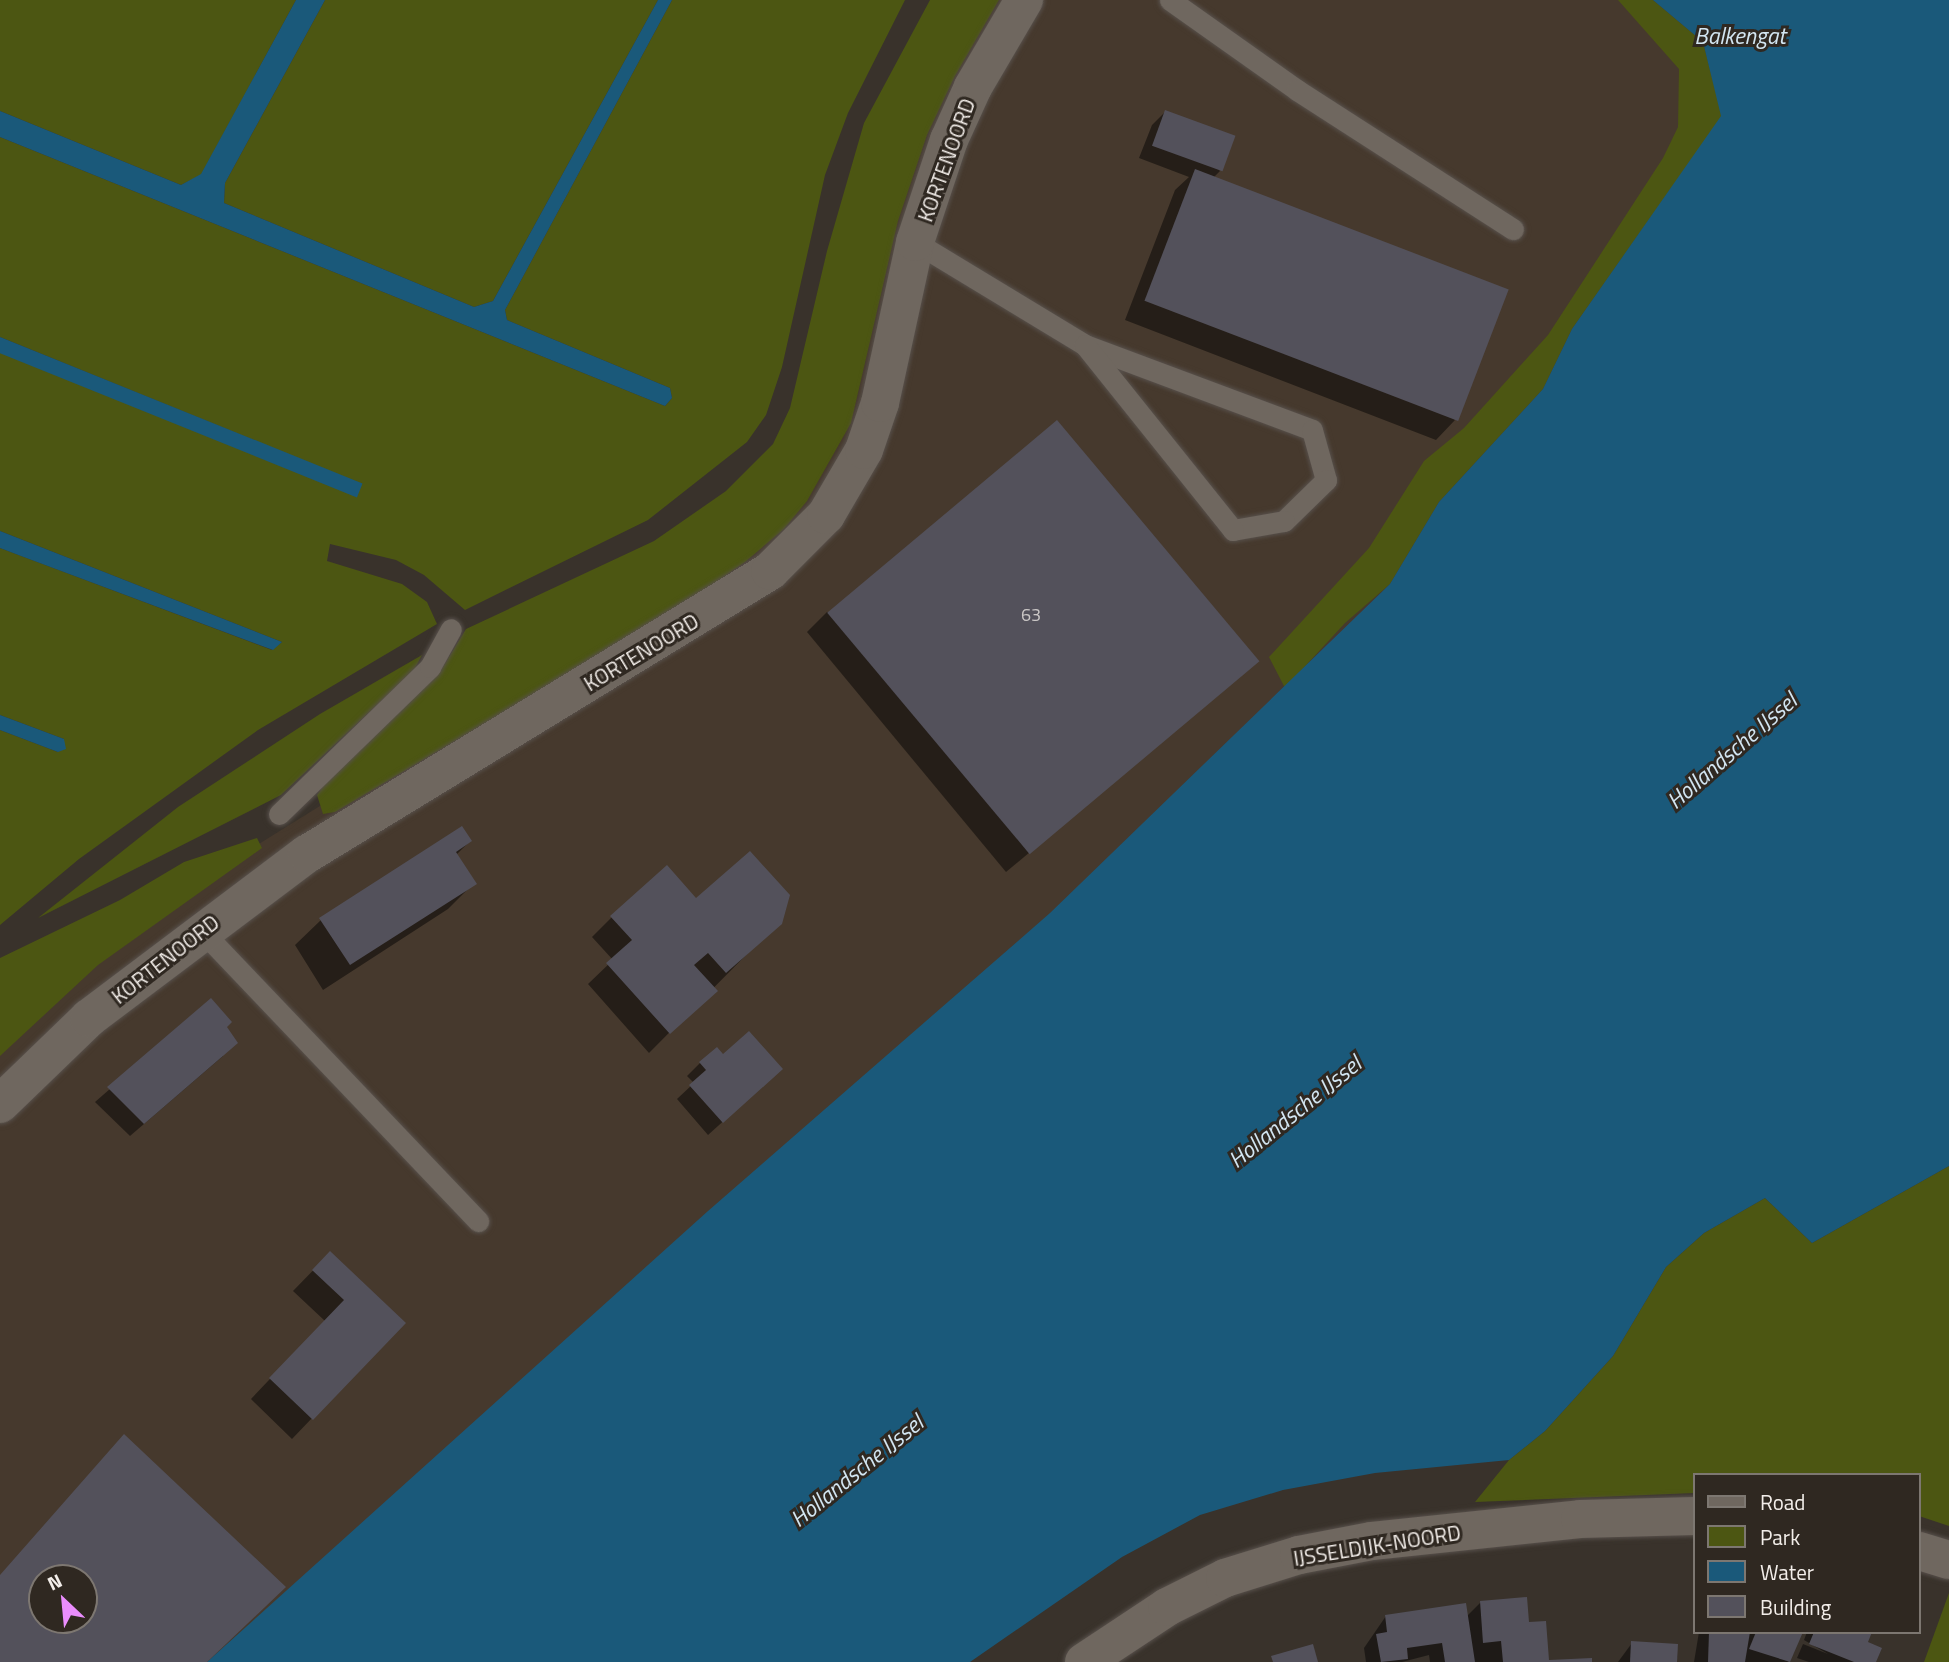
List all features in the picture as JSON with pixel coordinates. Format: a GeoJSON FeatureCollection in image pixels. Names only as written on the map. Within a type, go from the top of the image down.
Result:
{"type":"FeatureCollection","features":[{"type":"Feature","properties":{"kind":"street","name":"KORTENOORD"},"geometry":{"type":"LineString","coordinates":[[0,1104],[89,1018],[201,930],[307,854],[770,571],[826,515],[864,450],[880,403],[915,243],[949,140],[973,87],[1024,0]]}},
{"type":"Feature","properties":{"kind":"street","name":"IJSSELDIJK-NOORD"},"geometry":{"type":"LineString","coordinates":[[1084,1662],[1167,1607],[1225,1578],[1299,1555],[1373,1541],[1580,1519],[1694,1516]]}},
{"type":"Feature","properties":{"kind":"street"},"geometry":{"type":"LineString","coordinates":[[1921,1552],[1949,1560]]}},
{"type":"Feature","properties":{"kind":"lane"},"geometry":{"type":"LineString","coordinates":[[1170,0],[1297,90],[1513,229]]}},
{"type":"Feature","properties":{"kind":"lane"},"geometry":{"type":"LineString","coordinates":[[915,243],[1085,345],[1312,430],[1326,480],[1284,522],[1233,530],[1085,345]]}},
{"type":"Feature","properties":{"kind":"lane"},"geometry":{"type":"LineString","coordinates":[[279,814],[430,667],[451,629]]}},
{"type":"Feature","properties":{"kind":"lane"},"geometry":{"type":"LineString","coordinates":[[201,930],[478,1221]]}},
{"type":"Feature","properties":{"kind":"shaded area"},"geometry":{"type":"Polygon","coordinates":[[[978,0],[1751,0],[1481,530],[249,1662],[0,1662],[0,1049],[39,1004],[246,852],[776,522],[938,55],[978,0]]]}},
{"type":"Feature","properties":{"kind":"green space"},"geometry":{"type":"Polygon","coordinates":[[[0,0],[296,0],[201,175],[181,185],[0,111],[0,0]]]}},
{"type":"Feature","properties":{"kind":"green space"},"geometry":{"type":"Polygon","coordinates":[[[325,0],[658,0],[493,301],[474,307],[224,203],[225,183],[325,0]]]}},
{"type":"Feature","properties":{"kind":"green space"},"geometry":{"type":"Polygon","coordinates":[[[672,0],[905,0],[848,113],[825,175],[782,367],[766,415],[747,442],[648,520],[465,610],[424,575],[396,560],[330,544],[327,561],[402,584],[427,602],[437,624],[258,730],[79,859],[0,925],[0,730],[58,752],[64,739],[0,715],[0,548],[272,650],[282,642],[0,531],[0,352],[348,493],[362,484],[0,337],[0,137],[665,406],[672,398],[670,388],[507,320],[505,310],[672,0]]]}},
{"type":"Feature","properties":{"kind":"green space"},"geometry":{"type":"Polygon","coordinates":[[[930,0],[999,0],[955,76],[927,135],[898,221],[851,423],[807,501],[784,529],[745,562],[676,610],[335,812],[323,814],[317,795],[338,765],[438,675],[466,629],[654,541],[726,491],[773,444],[790,408],[827,251],[864,123],[930,0]]]}},
{"type":"Feature","properties":{"kind":"green space"},"geometry":{"type":"Polygon","coordinates":[[[1618,0],[1653,0],[1703,42],[1722,116],[1572,329],[1543,389],[1439,502],[1390,584],[1345,623],[1285,688],[1269,657],[1369,548],[1424,461],[1464,428],[1548,335],[1663,158],[1678,127],[1679,69],[1618,0]]]}},
{"type":"Feature","properties":{"kind":"green space"},"geometry":{"type":"Polygon","coordinates":[[[422,655],[414,670],[281,795],[38,918],[178,807],[320,714],[422,655]]]}},
{"type":"Feature","properties":{"kind":"green space"},"geometry":{"type":"Polygon","coordinates":[[[257,838],[262,848],[98,965],[0,1056],[0,958],[120,900],[184,862],[257,838]]]}},
{"type":"Feature","properties":{"kind":"green space"},"geometry":{"type":"Polygon","coordinates":[[[1949,1166],[1949,1526],[1921,1517],[1921,1473],[1694,1473],[1694,1493],[1475,1502],[1509,1460],[1545,1431],[1613,1356],[1666,1267],[1704,1233],[1765,1198],[1812,1243],[1949,1166]]]}},
{"type":"Feature","properties":{"kind":"green space"},"geometry":{"type":"Polygon","coordinates":[[[1949,1593],[1949,1662],[1924,1662],[1949,1593]]]}},
{"type":"Feature","properties":{"kind":"water"},"geometry":{"type":"Polygon","coordinates":[[[296,0],[325,0],[225,183],[224,203],[474,307],[493,301],[658,0],[672,0],[505,310],[507,320],[670,388],[672,398],[665,406],[0,137],[0,111],[181,185],[201,174],[296,0]]]}},
{"type":"Feature","properties":{"kind":"water"},"geometry":{"type":"Polygon","coordinates":[[[1653,0],[1949,0],[1949,1166],[1812,1243],[1765,1198],[1704,1233],[1666,1267],[1613,1356],[1545,1431],[1509,1460],[1375,1473],[1283,1490],[1200,1515],[1122,1557],[970,1662],[207,1662],[708,1211],[1050,913],[1390,584],[1439,502],[1543,389],[1572,329],[1721,116],[1703,42],[1653,0]]]}},
{"type":"Feature","properties":{"kind":"water"},"geometry":{"type":"Polygon","coordinates":[[[0,337],[363,483],[357,497],[0,353],[0,337]]]}},
{"type":"Feature","properties":{"kind":"water"},"geometry":{"type":"Polygon","coordinates":[[[0,531],[282,642],[273,650],[0,548],[0,531]]]}},
{"type":"Feature","properties":{"kind":"water"},"geometry":{"type":"Polygon","coordinates":[[[0,715],[64,739],[66,749],[58,752],[0,730],[0,715]]]}},
{"type":"Feature","properties":{"kind":"building"},"geometry":{"type":"Polygon","coordinates":[[[1165,110],[1235,136],[1222,171],[1152,146],[1165,110]]]}},
{"type":"Feature","properties":{"kind":"building"},"geometry":{"type":"Polygon","coordinates":[[[1195,169],[1509,289],[1458,421],[1144,301],[1195,169]]]}},
{"type":"Feature","properties":{"kind":"building"},"geometry":{"type":"Polygon","coordinates":[[[1057,420],[1259,661],[1030,854],[827,613],[1057,420]]]}},
{"type":"Feature","properties":{"kind":"building"},"geometry":{"type":"Polygon","coordinates":[[[462,826],[472,841],[456,852],[477,884],[350,965],[319,918],[462,826]]]}},
{"type":"Feature","properties":{"kind":"building"},"geometry":{"type":"Polygon","coordinates":[[[750,851],[790,895],[782,924],[726,973],[708,953],[694,965],[718,991],[670,1034],[606,963],[632,940],[610,916],[667,865],[696,898],[750,851]]]}},
{"type":"Feature","properties":{"kind":"building"},"geometry":{"type":"Polygon","coordinates":[[[211,998],[232,1022],[227,1027],[238,1043],[144,1124],[107,1087],[211,998]]]}},
{"type":"Feature","properties":{"kind":"building"},"geometry":{"type":"Polygon","coordinates":[[[749,1031],[783,1069],[723,1123],[689,1085],[706,1070],[699,1062],[717,1047],[723,1054],[749,1031]]]}},
{"type":"Feature","properties":{"kind":"building"},"geometry":{"type":"Polygon","coordinates":[[[330,1251],[406,1323],[313,1420],[269,1378],[344,1300],[312,1270],[330,1251]]]}},
{"type":"Feature","properties":{"kind":"building"},"geometry":{"type":"Polygon","coordinates":[[[124,1434],[286,1587],[207,1662],[0,1662],[0,1575],[124,1434]]]}},
{"type":"Feature","properties":{"kind":"building"},"geometry":{"type":"Polygon","coordinates":[[[1527,1597],[1529,1622],[1546,1621],[1549,1660],[1592,1658],[1592,1662],[1503,1662],[1501,1641],[1483,1643],[1480,1601],[1527,1597]]]}},
{"type":"Feature","properties":{"kind":"building"},"geometry":{"type":"Polygon","coordinates":[[[1466,1603],[1475,1662],[1445,1662],[1442,1643],[1407,1648],[1408,1659],[1381,1662],[1376,1634],[1387,1632],[1385,1615],[1466,1603]]]}},
{"type":"Feature","properties":{"kind":"building"},"geometry":{"type":"Polygon","coordinates":[[[1709,1634],[1750,1634],[1745,1662],[1708,1662],[1709,1634]]]}},
{"type":"Feature","properties":{"kind":"building"},"geometry":{"type":"Polygon","coordinates":[[[1755,1634],[1802,1634],[1790,1662],[1749,1649],[1755,1634]]]}},
{"type":"Feature","properties":{"kind":"building"},"geometry":{"type":"Polygon","coordinates":[[[1813,1634],[1871,1634],[1868,1642],[1882,1648],[1876,1662],[1854,1662],[1809,1644],[1813,1634]]]}},
{"type":"Feature","properties":{"kind":"building"},"geometry":{"type":"Polygon","coordinates":[[[1631,1641],[1678,1644],[1677,1662],[1630,1662],[1631,1641]]]}},
{"type":"Feature","properties":{"kind":"building"},"geometry":{"type":"Polygon","coordinates":[[[1313,1644],[1318,1662],[1273,1662],[1271,1656],[1313,1644]]]}},
{"type":"Feature","properties":{"kind":"water label","name":"Balkengat"},"geometry":{"type":"Point","coordinates":[1740,36]}},
{"type":"Feature","properties":{"kind":"water label","name":"Hollandsche IJssel"},"geometry":{"type":"Point","coordinates":[1732,751]}},
{"type":"Feature","properties":{"kind":"water label","name":"Hollandsche IJssel"},"geometry":{"type":"Point","coordinates":[1295,1112]}},
{"type":"Feature","properties":{"kind":"water label","name":"Hollandsche IJssel"},"geometry":{"type":"Point","coordinates":[857,1471]}}]}
